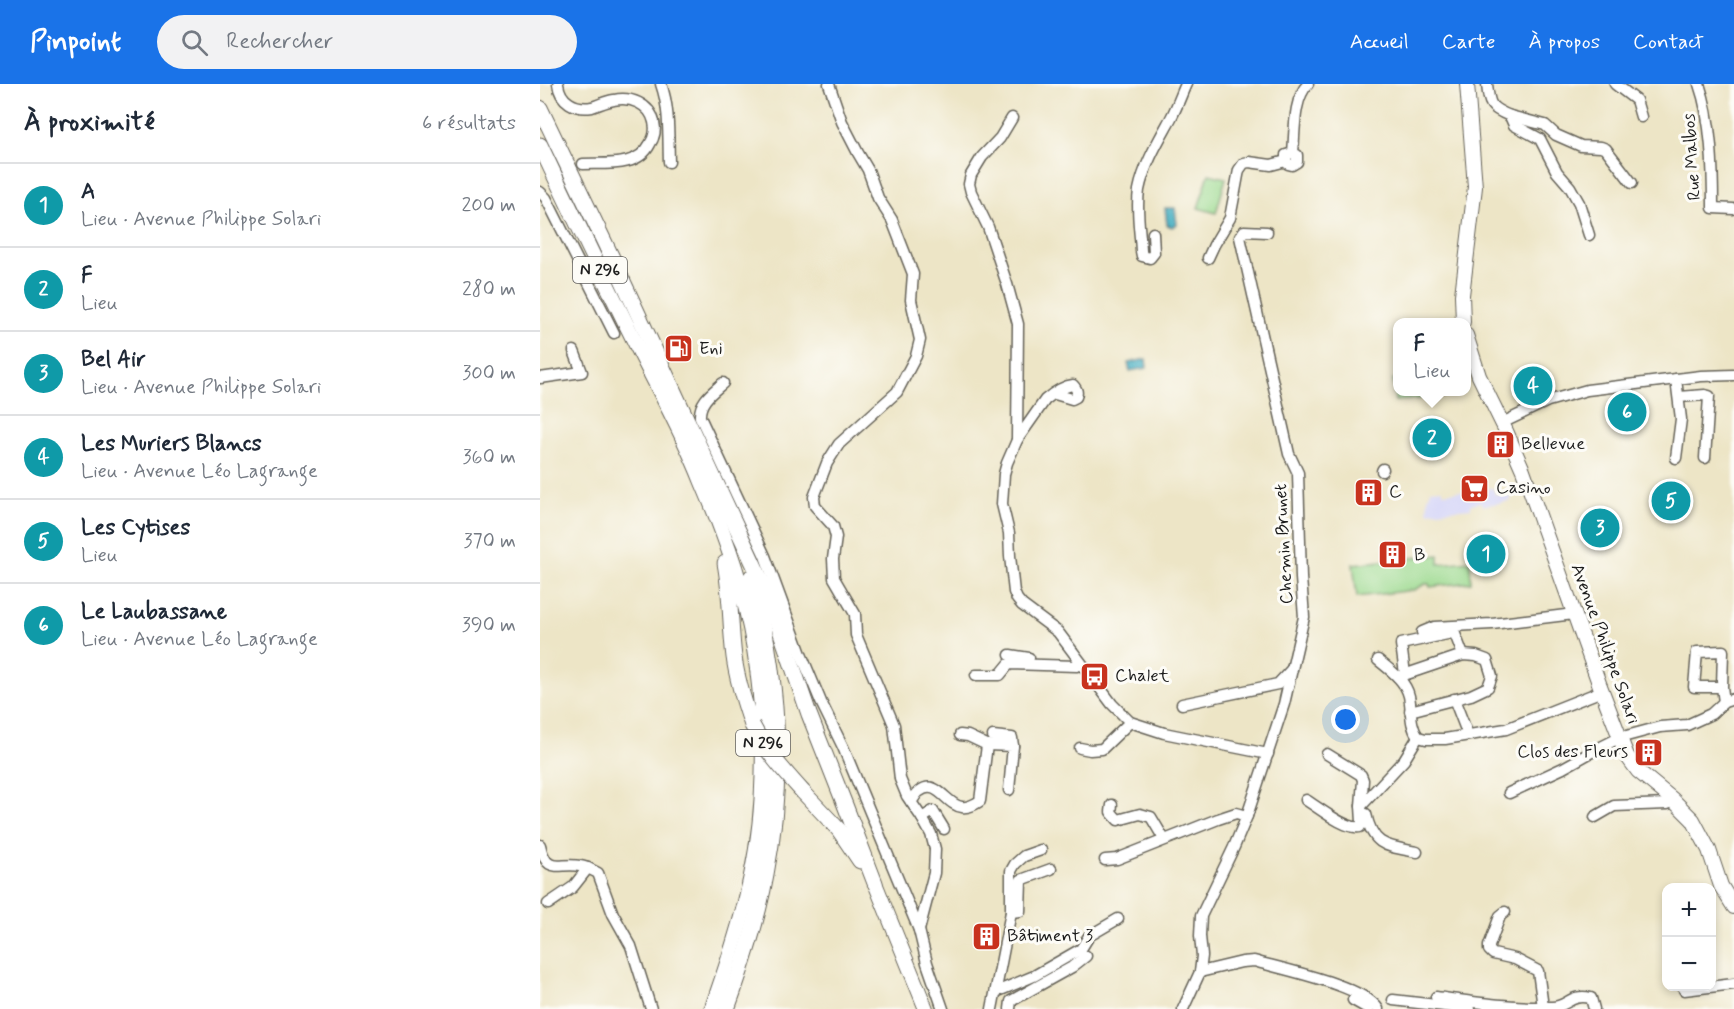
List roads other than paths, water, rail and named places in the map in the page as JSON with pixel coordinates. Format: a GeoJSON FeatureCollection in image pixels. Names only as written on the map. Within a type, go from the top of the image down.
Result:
{"type":"FeatureCollection","features":[{"type":"Feature","properties":{"kind":"highway"},"geometry":{"type":"LineString","coordinates":[[540,100],[552,135]]}},
{"type":"Feature","properties":{"kind":"highway","name":"N 296"},"geometry":{"type":"LineString","coordinates":[[540,108],[730,512],[754,586],[762,624],[770,663],[774,704],[776,748],[773,830],[758,914],[727,1009]]}},
{"type":"Feature","properties":{"kind":"highway","name":"N 296"},"geometry":{"type":"LineString","coordinates":[[540,145],[702,479],[729,551],[746,609],[762,721],[762,801],[751,877],[739,929],[712,1009]]}},
{"type":"Feature","properties":{"kind":"highway","name":"N 296"},"geometry":{"type":"LineString","coordinates":[[540,157],[568,205]]}},
{"type":"Feature","properties":{"kind":"highway"},"geometry":{"type":"LineString","coordinates":[[702,479],[728,577],[735,668],[752,725],[778,764],[839,830],[875,884]]}},
{"type":"Feature","properties":{"kind":"highway"},"geometry":{"type":"LineString","coordinates":[[730,512],[768,595],[809,714],[875,884]]}},
{"type":"Feature","properties":{"kind":"main road"},"geometry":{"type":"LineString","coordinates":[[1463,318],[1462,295],[1475,187],[1467,84]]}},
{"type":"Feature","properties":{"kind":"main road","name":"Avenue Philippe Solari"},"geometry":{"type":"LineString","coordinates":[[1471,349],[1479,376],[1523,470],[1627,756],[1638,771],[1672,799],[1692,820],[1708,850],[1721,886],[1734,907]]}},
{"type":"Feature","properties":{"kind":"main road"},"geometry":{"type":"LineString","coordinates":[[875,884],[926,1009]]}},
{"type":"Feature","properties":{"kind":"street"},"geometry":{"type":"LineString","coordinates":[[558,84],[560,94],[574,106],[592,106],[627,99],[643,105],[653,119],[652,142],[642,155],[627,162],[583,164]]}},
{"type":"Feature","properties":{"kind":"street"},"geometry":{"type":"LineString","coordinates":[[661,84],[666,97],[669,162]]}},
{"type":"Feature","properties":{"kind":"street"},"geometry":{"type":"LineString","coordinates":[[829,84],[842,122],[868,170],[878,198],[901,239],[913,274],[911,300],[920,340],[916,356],[897,392],[839,444],[827,463],[814,497],[815,506],[833,526],[836,537],[833,559],[834,578],[855,614],[856,635],[894,725],[900,778],[907,796],[931,834],[935,849],[934,873],[919,930]]}},
{"type":"Feature","properties":{"kind":"street"},"geometry":{"type":"LineString","coordinates":[[1153,233],[1154,253],[1150,258],[1146,258],[1142,256],[1141,251],[1139,191],[1156,146],[1186,84]]}},
{"type":"Feature","properties":{"kind":"street"},"geometry":{"type":"LineString","coordinates":[[1208,258],[1230,218],[1239,170],[1244,163],[1271,165],[1289,157],[1297,104],[1301,91],[1308,84]]}},
{"type":"Feature","properties":{"kind":"street"},"geometry":{"type":"LineString","coordinates":[[1487,84],[1488,100],[1496,111],[1545,125],[1556,135],[1581,146],[1606,149],[1632,183]]}},
{"type":"Feature","properties":{"kind":"street"},"geometry":{"type":"LineString","coordinates":[[1614,84],[1636,100],[1641,117]]}},
{"type":"Feature","properties":{"kind":"street","name":"Rue Malbos"},"geometry":{"type":"LineString","coordinates":[[1699,84],[1706,108],[1713,208],[1732,209]]}},
{"type":"Feature","properties":{"kind":"street"},"geometry":{"type":"LineString","coordinates":[[1510,116],[1514,125],[1540,140],[1557,172],[1570,187],[1579,204],[1589,235]]}},
{"type":"Feature","properties":{"kind":"street"},"geometry":{"type":"LineString","coordinates":[[1012,118],[1000,138],[970,175],[969,184],[988,227],[1018,324],[1017,440]]}},
{"type":"Feature","properties":{"kind":"street"},"geometry":{"type":"LineString","coordinates":[[540,192],[546,198],[614,333]]}},
{"type":"Feature","properties":{"kind":"street","name":"Chemin Brunet"},"geometry":{"type":"LineString","coordinates":[[1183,1009],[1200,972],[1201,916],[1247,816],[1284,704],[1304,617],[1298,473],[1290,454],[1240,237],[1244,231],[1267,232]]}},
{"type":"Feature","properties":{"kind":"street"},"geometry":{"type":"LineString","coordinates":[[540,378],[582,372],[574,351]]}},
{"type":"Feature","properties":{"kind":"street"},"geometry":{"type":"LineString","coordinates":[[1502,423],[1532,407],[1566,395],[1676,379],[1734,375]]}},
{"type":"Feature","properties":{"kind":"street"},"geometry":{"type":"LineString","coordinates":[[1676,379],[1681,419],[1676,458]]}},
{"type":"Feature","properties":{"kind":"street"},"geometry":{"type":"LineString","coordinates":[[723,383],[705,399],[700,408],[700,417],[765,556],[817,693],[843,747],[919,930],[927,963],[943,1009]]}},
{"type":"Feature","properties":{"kind":"street"},"geometry":{"type":"LineString","coordinates":[[1055,394],[1045,400],[1017,440],[1007,463],[1002,486],[1002,504],[1009,533],[1014,592],[1017,599],[1058,632],[1112,704],[1130,722],[1164,733],[1268,754]]}},
{"type":"Feature","properties":{"kind":"street"},"geometry":{"type":"LineString","coordinates":[[1679,397],[1709,396],[1705,458]]}},
{"type":"Feature","properties":{"kind":"street"},"geometry":{"type":"LineString","coordinates":[[1422,632],[1434,627],[1492,624],[1574,614]]}},
{"type":"Feature","properties":{"kind":"street"},"geometry":{"type":"LineString","coordinates":[[1418,737],[1412,724],[1409,695],[1402,676],[1401,644],[1452,633],[1455,634],[1463,655]]}},
{"type":"Feature","properties":{"kind":"street"},"geometry":{"type":"LineString","coordinates":[[1010,656],[1059,660],[1071,651]]}},
{"type":"Feature","properties":{"kind":"street"},"geometry":{"type":"LineString","coordinates":[[1402,676],[1463,655],[1487,660],[1492,676],[1488,687],[1471,695],[1410,711]]}},
{"type":"Feature","properties":{"kind":"street"},"geometry":{"type":"LineString","coordinates":[[1378,660],[1402,676]]}},
{"type":"Feature","properties":{"kind":"street"},"geometry":{"type":"LineString","coordinates":[[976,675],[1000,675],[1009,664],[1077,666],[1080,662]]}},
{"type":"Feature","properties":{"kind":"street"},"geometry":{"type":"LineString","coordinates":[[1182,704],[1278,684],[1292,669]]}},
{"type":"Feature","properties":{"kind":"street"},"geometry":{"type":"LineString","coordinates":[[1509,794],[1620,738],[1660,728],[1687,725],[1712,714],[1729,700],[1722,687]]}},
{"type":"Feature","properties":{"kind":"street"},"geometry":{"type":"LineString","coordinates":[[1418,737],[1444,739],[1506,729],[1602,691]]}},
{"type":"Feature","properties":{"kind":"street"},"geometry":{"type":"LineString","coordinates":[[1454,699],[1468,735]]}},
{"type":"Feature","properties":{"kind":"street"},"geometry":{"type":"LineString","coordinates":[[1080,748],[1102,749],[1130,722]]}},
{"type":"Feature","properties":{"kind":"street"},"geometry":{"type":"LineString","coordinates":[[960,735],[990,740],[1012,738],[1009,790]]}},
{"type":"Feature","properties":{"kind":"street"},"geometry":{"type":"LineString","coordinates":[[1361,806],[1404,760],[1418,737]]}},
{"type":"Feature","properties":{"kind":"street"},"geometry":{"type":"LineString","coordinates":[[911,802],[919,791],[927,788],[938,790],[963,808],[980,801],[990,740]]}},
{"type":"Feature","properties":{"kind":"street"},"geometry":{"type":"LineString","coordinates":[[1306,800],[1344,824],[1355,828],[1360,827],[1363,780],[1361,775],[1327,754]]}},
{"type":"Feature","properties":{"kind":"street"},"geometry":{"type":"LineString","coordinates":[[1595,817],[1614,806],[1668,804],[1672,799]]}},
{"type":"Feature","properties":{"kind":"street"},"geometry":{"type":"LineString","coordinates":[[1112,805],[1111,812],[1118,820],[1140,814],[1151,816],[1164,839]]}},
{"type":"Feature","properties":{"kind":"street"},"geometry":{"type":"LineString","coordinates":[[1361,806],[1373,836],[1387,846],[1417,852]]}},
{"type":"Feature","properties":{"kind":"street"},"geometry":{"type":"LineString","coordinates":[[922,818],[933,811],[944,829]]}},
{"type":"Feature","properties":{"kind":"street"},"geometry":{"type":"LineString","coordinates":[[1105,860],[1117,859],[1236,813],[1247,816]]}},
{"type":"Feature","properties":{"kind":"street"},"geometry":{"type":"LineString","coordinates":[[540,844],[550,864],[563,867],[579,865],[598,873],[613,914],[631,946],[651,1009]]}},
{"type":"Feature","properties":{"kind":"street"},"geometry":{"type":"LineString","coordinates":[[992,1009],[1011,912],[1011,871],[1024,856],[1041,850]]}},
{"type":"Feature","properties":{"kind":"street"},"geometry":{"type":"LineString","coordinates":[[548,904],[573,887],[588,868]]}},
{"type":"Feature","properties":{"kind":"street"},"geometry":{"type":"LineString","coordinates":[[1011,912],[1020,911],[1021,880],[1051,869]]}},
{"type":"Feature","properties":{"kind":"street"},"geometry":{"type":"LineString","coordinates":[[1505,912],[1500,916],[1489,950],[1493,954],[1515,959],[1538,971],[1543,1007]]}},
{"type":"Feature","properties":{"kind":"street"},"geometry":{"type":"LineString","coordinates":[[996,992],[1034,976],[1081,950],[1089,936],[1118,919]]}},
{"type":"Feature","properties":{"kind":"street"},"geometry":{"type":"LineString","coordinates":[[1011,1009],[1011,1001],[1072,967],[1086,956]]}},
{"type":"Feature","properties":{"kind":"street"},"geometry":{"type":"LineString","coordinates":[[1200,972],[1254,961],[1340,985],[1370,1000],[1378,1009]]}},
{"type":"Feature","properties":{"kind":"street"},"geometry":{"type":"LineString","coordinates":[[1716,986],[1734,984]]}},
{"type":"Feature","properties":{"kind":"street"},"geometry":{"type":"LineString","coordinates":[[1436,997],[1511,1006],[1555,1007],[1583,996],[1591,998],[1594,1009]]}},
{"type":"Feature","properties":{"kind":"street"},"geometry":{"type":"LineString","coordinates":[[1353,1000],[1369,1009]]}},
{"type":"Feature","properties":{"kind":"street"},"geometry":{"type":"LineString","coordinates":[[1393,1000],[1470,1009]]}},
{"type":"Feature","properties":{"kind":"water"},"geometry":{"type":"Polygon","coordinates":[[[1165,208],[1175,208],[1177,224],[1172,227],[1167,225],[1165,208]]]}},
{"type":"Feature","properties":{"kind":"water"},"geometry":{"type":"Polygon","coordinates":[[[1146,359],[1147,368],[1130,371],[1128,363],[1146,359]]]}},
{"type":"Feature","properties":{"kind":"place","name":"Eni"},"geometry":{"type":"Point","coordinates":[678,349]}},
{"type":"Feature","properties":{"kind":"place","name":"Les Muriers Blancs"},"geometry":{"type":"Point","coordinates":[1533,386]}},
{"type":"Feature","properties":{"kind":"place","name":"Le Laubassane"},"geometry":{"type":"Point","coordinates":[1627,412]}},
{"type":"Feature","properties":{"kind":"place","name":"F"},"geometry":{"type":"Point","coordinates":[1432,438]}},
{"type":"Feature","properties":{"kind":"place","name":"Bellevue"},"geometry":{"type":"Point","coordinates":[1500,444]}},
{"type":"Feature","properties":{"kind":"place","name":"Casino"},"geometry":{"type":"Point","coordinates":[1475,488]}},
{"type":"Feature","properties":{"kind":"place","name":"C"},"geometry":{"type":"Point","coordinates":[1368,492]}},
{"type":"Feature","properties":{"kind":"place","name":"Les Cytises"},"geometry":{"type":"Point","coordinates":[1671,501]}},
{"type":"Feature","properties":{"kind":"place","name":"Bel Air"},"geometry":{"type":"Point","coordinates":[1600,528]}},
{"type":"Feature","properties":{"kind":"place","name":"A"},"geometry":{"type":"Point","coordinates":[1486,554]}},
{"type":"Feature","properties":{"kind":"place","name":"B"},"geometry":{"type":"Point","coordinates":[1393,555]}},
{"type":"Feature","properties":{"kind":"place","name":"Chalet"},"geometry":{"type":"Point","coordinates":[1094,676]}},
{"type":"Feature","properties":{"kind":"place","name":"Clos des Fleurs"},"geometry":{"type":"Point","coordinates":[1649,752]}},
{"type":"Feature","properties":{"kind":"place","name":"Bâtiment 3"},"geometry":{"type":"Point","coordinates":[986,936]}}]}
